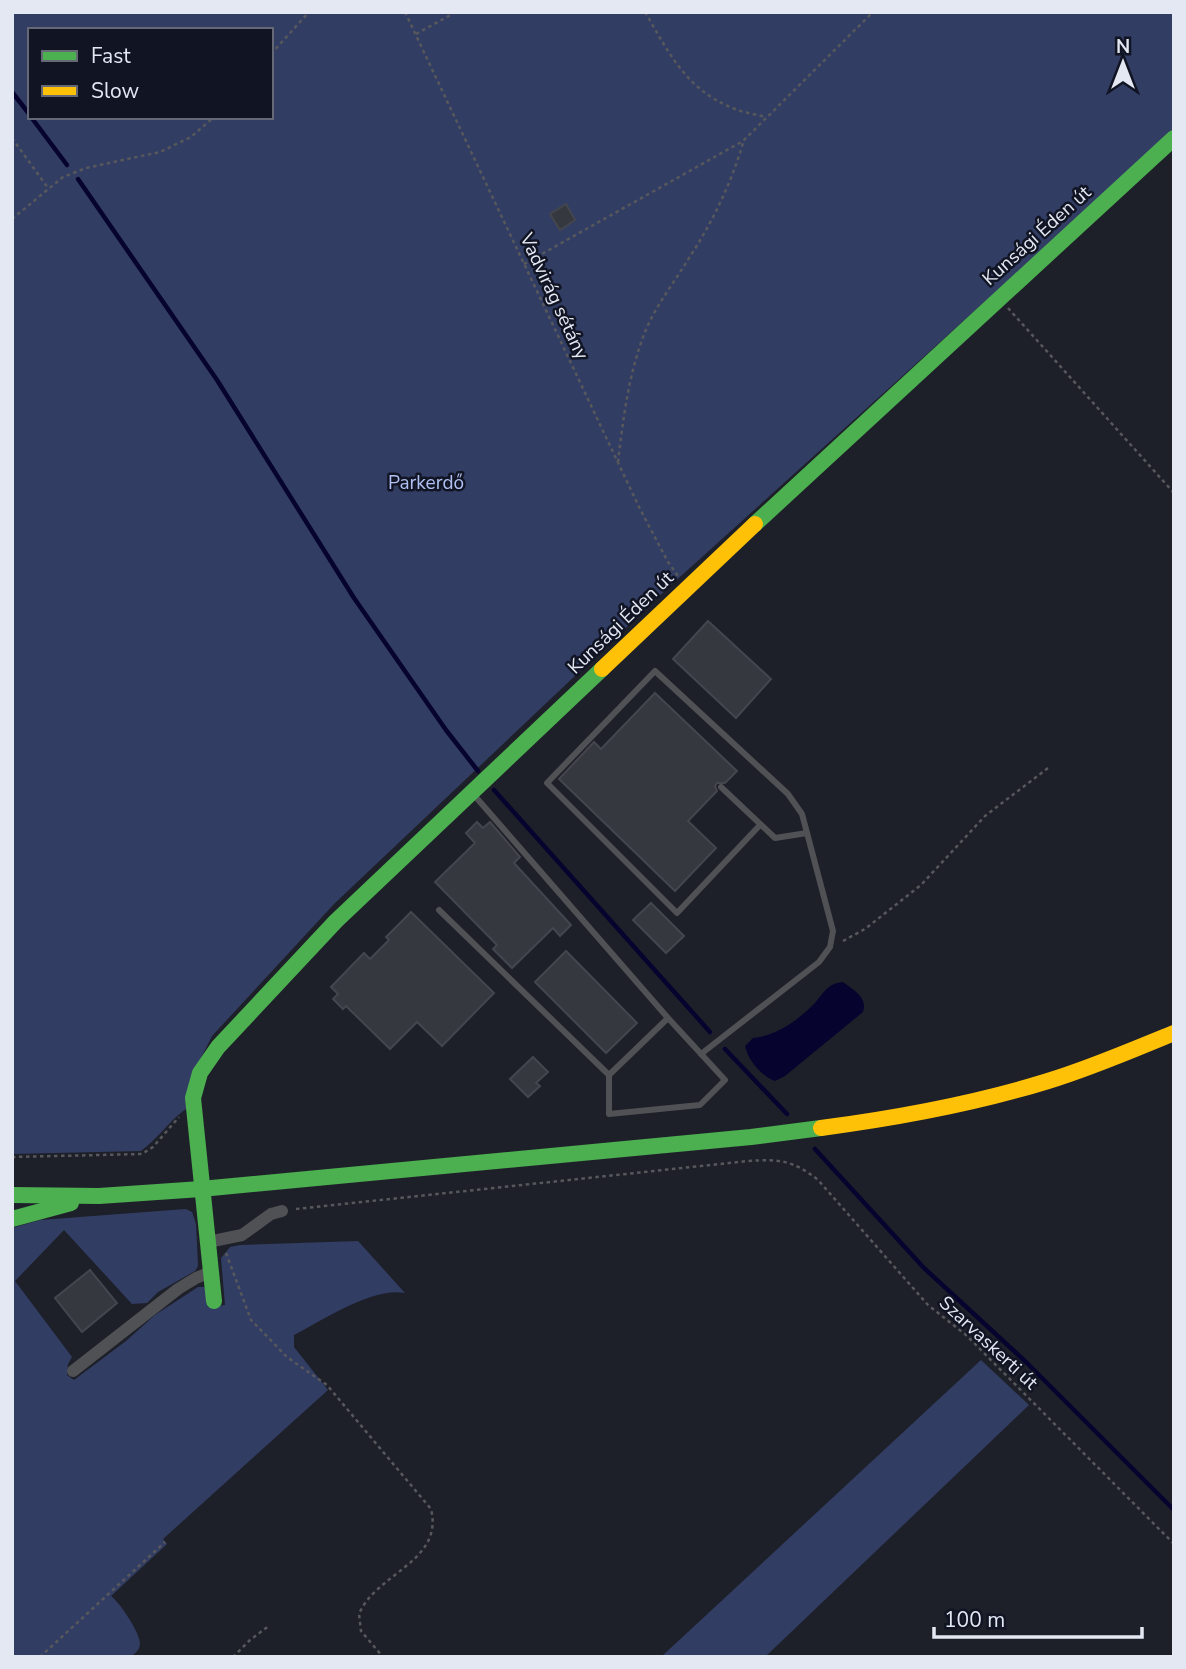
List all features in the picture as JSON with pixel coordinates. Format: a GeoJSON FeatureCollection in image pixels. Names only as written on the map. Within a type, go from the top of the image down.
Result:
{"type":"FeatureCollection","features":[{"type":"Feature","properties":{"kind":"street","name":"Kunsági Éden út"},"geometry":{"type":"LineString","coordinates":[[214,1301],[211,1272],[214,1241],[201,1189],[194,1110],[195,1085],[218,1047],[336,921],[686,588],[1174,138]]}},
{"type":"Feature","properties":{"kind":"street"},"geometry":{"type":"LineString","coordinates":[[12,1195],[99,1196],[201,1189],[751,1137],[880,1120],[1048,1082],[1174,1033]]}},
{"type":"Feature","properties":{"kind":"street"},"geometry":{"type":"LineString","coordinates":[[12,1220],[99,1196]]}},
{"type":"Feature","properties":{"kind":"street"},"geometry":{"type":"LineString","coordinates":[[214,1241],[242,1234],[271,1214],[282,1211]]}},
{"type":"Feature","properties":{"kind":"street"},"geometry":{"type":"LineString","coordinates":[[73,1371],[178,1289],[211,1272]]}},
{"type":"Feature","properties":{"kind":"lane"},"geometry":{"type":"LineString","coordinates":[[701,1054],[819,962],[830,947],[833,931],[802,814],[788,794],[655,671],[547,783],[677,913],[760,825]]}},
{"type":"Feature","properties":{"kind":"lane"},"geometry":{"type":"LineString","coordinates":[[721,788],[775,838],[807,833]]}},
{"type":"Feature","properties":{"kind":"lane"},"geometry":{"type":"LineString","coordinates":[[439,910],[609,1075],[609,1114],[700,1105],[726,1080],[668,1018],[473,793]]}},
{"type":"Feature","properties":{"kind":"lane"},"geometry":{"type":"LineString","coordinates":[[609,1075],[668,1018]]}},
{"type":"Feature","properties":{"kind":"path"},"geometry":{"type":"LineString","coordinates":[[273,52],[309,12]]}},
{"type":"Feature","properties":{"kind":"path","name":"Vadvirág sétány"},"geometry":{"type":"LineString","coordinates":[[405,12],[618,462],[668,562],[686,588]]}},
{"type":"Feature","properties":{"kind":"path"},"geometry":{"type":"LineString","coordinates":[[416,34],[456,12]]}},
{"type":"Feature","properties":{"kind":"path"},"geometry":{"type":"LineString","coordinates":[[645,12],[681,72],[700,89],[729,107],[767,117]]}},
{"type":"Feature","properties":{"kind":"path"},"geometry":{"type":"LineString","coordinates":[[524,264],[743,141],[873,12]]}},
{"type":"Feature","properties":{"kind":"path"},"geometry":{"type":"LineString","coordinates":[[12,219],[63,177],[86,168],[160,152],[191,137],[212,119]]}},
{"type":"Feature","properties":{"kind":"path"},"geometry":{"type":"LineString","coordinates":[[12,138],[48,188]]}},
{"type":"Feature","properties":{"kind":"path"},"geometry":{"type":"LineString","coordinates":[[618,462],[628,396],[645,332],[722,198],[743,141]]}},
{"type":"Feature","properties":{"kind":"path"},"geometry":{"type":"LineString","coordinates":[[998,298],[1174,493]]}},
{"type":"Feature","properties":{"kind":"path"},"geometry":{"type":"LineString","coordinates":[[830,947],[865,929],[921,885],[985,816],[1048,768]]}},
{"type":"Feature","properties":{"kind":"path"},"geometry":{"type":"LineString","coordinates":[[12,1157],[142,1154],[153,1147],[181,1115],[194,1110]]}},
{"type":"Feature","properties":{"kind":"path","name":"Szarvaskerti út"},"geometry":{"type":"LineString","coordinates":[[282,1211],[748,1161],[788,1161],[804,1168],[818,1180],[928,1305],[967,1335],[1174,1544]]}},
{"type":"Feature","properties":{"kind":"path"},"geometry":{"type":"LineString","coordinates":[[214,1241],[251,1320],[287,1357],[327,1385],[431,1510],[434,1522],[428,1545],[373,1595],[359,1614],[361,1631],[383,1657]]}},
{"type":"Feature","properties":{"kind":"path"},"geometry":{"type":"LineString","coordinates":[[40,1657],[165,1542]]}},
{"type":"Feature","properties":{"kind":"path"},"geometry":{"type":"LineString","coordinates":[[233,1657],[270,1625]]}},
{"type":"Feature","properties":{"kind":"green space","name":"Parkerdő"},"geometry":{"type":"Polygon","coordinates":[[[12,12],[1174,12],[1174,131],[671,585],[334,904],[212,1036],[199,1062],[189,1107],[141,1151],[12,1154],[12,12]]]}},
{"type":"Feature","properties":{"kind":"green space"},"geometry":{"type":"Polygon","coordinates":[[[186,1209],[192,1212],[196,1224],[198,1266],[195,1271],[158,1292],[147,1303],[132,1304],[64,1230],[15,1281],[72,1357],[67,1375],[74,1380],[126,1341],[155,1315],[198,1287],[205,1287],[208,1307],[225,1305],[221,1258],[230,1247],[358,1241],[405,1293],[392,1292],[363,1300],[294,1335],[294,1347],[328,1390],[163,1539],[167,1544],[111,1596],[139,1638],[139,1648],[131,1657],[12,1657],[12,1228],[40,1220],[186,1209]]]}},
{"type":"Feature","properties":{"kind":"green space"},"geometry":{"type":"Polygon","coordinates":[[[981,1360],[1029,1405],[765,1657],[661,1657],[981,1360]]]}},
{"type":"Feature","properties":{"kind":"shaded area"},"geometry":{"type":"Polygon","coordinates":[[[843,982],[862,998],[863,1012],[785,1076],[775,1081],[760,1071],[749,1057],[745,1046],[753,1038],[770,1034],[794,1021],[829,987],[843,982]]]}},
{"type":"Feature","properties":{"kind":"building"},"geometry":{"type":"Polygon","coordinates":[[[566,204],[575,220],[560,230],[550,214],[566,204]]]}},
{"type":"Feature","properties":{"kind":"building"},"geometry":{"type":"Polygon","coordinates":[[[708,621],[771,679],[736,718],[673,659],[708,621]]]}},
{"type":"Feature","properties":{"kind":"building"},"geometry":{"type":"Polygon","coordinates":[[[655,693],[737,771],[725,783],[717,783],[717,791],[688,821],[716,848],[675,891],[559,779],[594,742],[601,749],[655,693]]]}},
{"type":"Feature","properties":{"kind":"building"},"geometry":{"type":"Polygon","coordinates":[[[477,822],[483,828],[490,822],[520,857],[514,863],[571,925],[560,936],[553,928],[512,968],[493,949],[497,945],[435,882],[475,843],[466,833],[477,822]]]}},
{"type":"Feature","properties":{"kind":"building"},"geometry":{"type":"Polygon","coordinates":[[[651,903],[684,936],[666,953],[633,920],[651,903]]]}},
{"type":"Feature","properties":{"kind":"building"},"geometry":{"type":"Polygon","coordinates":[[[411,912],[494,993],[442,1046],[417,1022],[390,1049],[346,1006],[343,1009],[333,999],[338,994],[331,987],[364,953],[370,959],[389,940],[386,937],[411,912]]]}},
{"type":"Feature","properties":{"kind":"building"},"geometry":{"type":"Polygon","coordinates":[[[566,951],[637,1023],[606,1053],[535,982],[566,951]]]}},
{"type":"Feature","properties":{"kind":"building"},"geometry":{"type":"Polygon","coordinates":[[[533,1057],[548,1072],[536,1083],[540,1086],[528,1097],[510,1079],[533,1057]]]}},
{"type":"Feature","properties":{"kind":"building"},"geometry":{"type":"Polygon","coordinates":[[[90,1270],[117,1303],[82,1332],[55,1298],[90,1270]]]}},
{"type":"Feature","properties":{"kind":"waterway"},"geometry":{"type":"LineString","coordinates":[[12,92],[28,112]]}},
{"type":"Feature","properties":{"kind":"waterway"},"geometry":{"type":"LineString","coordinates":[[32,119],[67,165]]}},
{"type":"Feature","properties":{"kind":"waterway"},"geometry":{"type":"LineString","coordinates":[[78,179],[217,380],[354,598],[446,730],[478,771]]}},
{"type":"Feature","properties":{"kind":"waterway"},"geometry":{"type":"LineString","coordinates":[[494,790],[710,1032]]}},
{"type":"Feature","properties":{"kind":"waterway"},"geometry":{"type":"LineString","coordinates":[[725,1049],[787,1114]]}},
{"type":"Feature","properties":{"kind":"waterway"},"geometry":{"type":"LineString","coordinates":[[815,1149],[924,1268],[1026,1362],[1174,1510]]}},
{"type":"Feature","properties":{"kind":"traffic: fast"},"geometry":{"type":"LineString","coordinates":[[755,524],[1174,138]]}},
{"type":"Feature","properties":{"kind":"traffic: fast"},"geometry":{"type":"LineString","coordinates":[[214,1301],[193,1098],[200,1073],[218,1047],[336,921],[602,669]]}},
{"type":"Feature","properties":{"kind":"traffic: fast"},"geometry":{"type":"LineString","coordinates":[[12,1195],[99,1196],[201,1189],[751,1137],[821,1128]]}},
{"type":"Feature","properties":{"kind":"traffic: fast"},"geometry":{"type":"LineString","coordinates":[[12,1219],[71,1203]]}},
{"type":"Feature","properties":{"kind":"traffic: slow"},"geometry":{"type":"LineString","coordinates":[[602,669],[755,524]]}},
{"type":"Feature","properties":{"kind":"traffic: slow"},"geometry":{"type":"LineString","coordinates":[[821,1128],[878,1120],[992,1097],[1080,1070],[1174,1033]]}}]}
